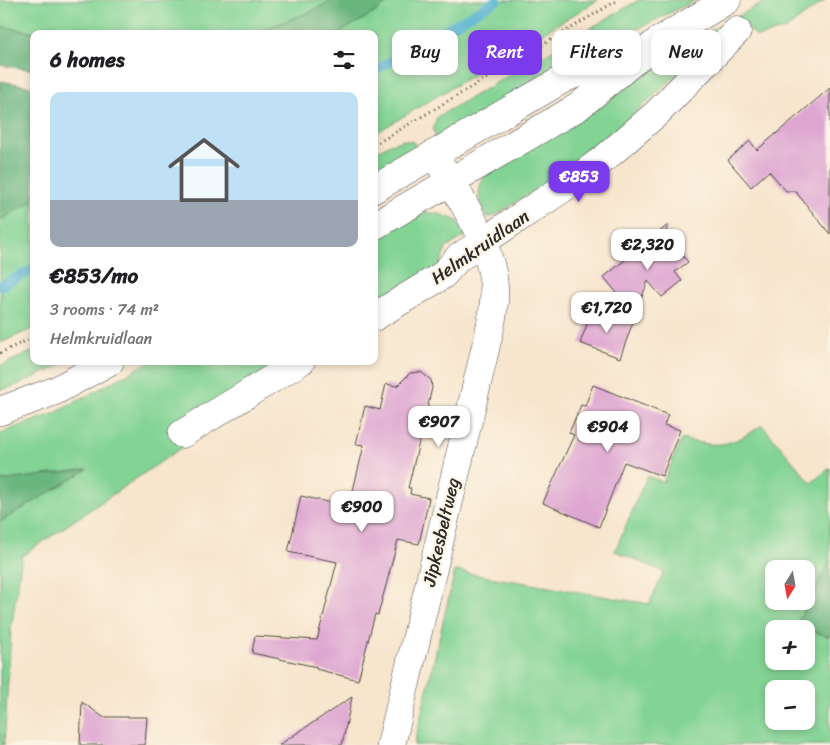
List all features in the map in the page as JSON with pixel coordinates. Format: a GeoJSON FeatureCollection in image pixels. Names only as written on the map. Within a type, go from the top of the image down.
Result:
{"type":"FeatureCollection","features":[{"type":"Feature","properties":{"kind":"street"},"geometry":{"type":"LineString","coordinates":[[677,30],[727,0]]}},
{"type":"Feature","properties":{"kind":"street","name":"Helmkruidlaan"},"geometry":{"type":"LineString","coordinates":[[378,315],[443,275],[458,258],[605,158],[657,113],[737,31]]}},
{"type":"Feature","properties":{"kind":"street"},"geometry":{"type":"LineString","coordinates":[[378,188],[565,78],[651,44]]}},
{"type":"Feature","properties":{"kind":"street"},"geometry":{"type":"LineString","coordinates":[[378,224],[578,107],[651,47]]}},
{"type":"Feature","properties":{"kind":"street","name":"Jipkesbeltweg"},"geometry":{"type":"LineString","coordinates":[[391,745],[493,311],[494,285],[483,242],[477,227],[434,154]]}},
{"type":"Feature","properties":{"kind":"street"},"geometry":{"type":"LineString","coordinates":[[0,411],[55,391],[103,365]]}},
{"type":"Feature","properties":{"kind":"street"},"geometry":{"type":"LineString","coordinates":[[182,434],[294,365]]}},
{"type":"Feature","properties":{"kind":"path"},"geometry":{"type":"LineString","coordinates":[[378,143],[618,0]]}},
{"type":"Feature","properties":{"kind":"path"},"geometry":{"type":"LineString","coordinates":[[0,352],[30,340]]}},
{"type":"Feature","properties":{"kind":"green space"},"geometry":{"type":"Polygon","coordinates":[[[0,0],[332,0],[310,12],[262,30],[30,30],[30,32],[0,26],[0,0]]]}},
{"type":"Feature","properties":{"kind":"green space"},"geometry":{"type":"Polygon","coordinates":[[[332,0],[392,0],[344,30],[262,30],[310,12],[332,0]]]}},
{"type":"Feature","properties":{"kind":"green space"},"geometry":{"type":"Polygon","coordinates":[[[392,0],[598,0],[542,34],[542,30],[468,30],[468,75],[473,75],[378,132],[378,30],[344,30],[392,0]]]}},
{"type":"Feature","properties":{"kind":"green space"},"geometry":{"type":"Polygon","coordinates":[[[639,0],[696,0],[636,30],[587,30],[639,0]]]}},
{"type":"Feature","properties":{"kind":"green space"},"geometry":{"type":"Polygon","coordinates":[[[768,0],[825,0],[786,29],[757,37],[746,26],[721,41],[721,30],[712,30],[768,0]]]}},
{"type":"Feature","properties":{"kind":"green space"},"geometry":{"type":"Polygon","coordinates":[[[0,26],[30,32],[30,69],[0,65],[0,26]]]}},
{"type":"Feature","properties":{"kind":"green space"},"geometry":{"type":"Polygon","coordinates":[[[552,50],[552,72],[437,139],[433,130],[437,117],[510,75],[542,75],[542,56],[552,50]]]}},
{"type":"Feature","properties":{"kind":"green space"},"geometry":{"type":"Polygon","coordinates":[[[651,70],[651,75],[677,75],[585,158],[493,217],[488,217],[481,203],[479,193],[484,178],[496,167],[592,113],[651,70]]]}},
{"type":"Feature","properties":{"kind":"green space"},"geometry":{"type":"Polygon","coordinates":[[[0,81],[30,86],[30,202],[0,220],[0,81]]]}},
{"type":"Feature","properties":{"kind":"green space"},"geometry":{"type":"Polygon","coordinates":[[[404,140],[413,142],[420,151],[378,175],[378,151],[390,144],[404,140]]]}},
{"type":"Feature","properties":{"kind":"green space"},"geometry":{"type":"Polygon","coordinates":[[[30,202],[30,330],[0,343],[0,220],[30,202]]]}},
{"type":"Feature","properties":{"kind":"green space"},"geometry":{"type":"Polygon","coordinates":[[[425,212],[440,214],[458,221],[466,235],[446,248],[439,267],[378,305],[378,238],[425,212]]]}},
{"type":"Feature","properties":{"kind":"green space"},"geometry":{"type":"Polygon","coordinates":[[[30,353],[30,365],[61,365],[15,386],[0,390],[0,366],[30,353]]]}},
{"type":"Feature","properties":{"kind":"green space"},"geometry":{"type":"Polygon","coordinates":[[[144,365],[279,365],[184,446],[22,556],[11,630],[4,745],[0,745],[0,522],[86,470],[0,481],[0,433],[53,414],[144,365]]]}},
{"type":"Feature","properties":{"kind":"green space"},"geometry":{"type":"Polygon","coordinates":[[[762,425],[811,483],[830,468],[830,561],[815,589],[815,560],[765,560],[765,610],[804,610],[799,620],[765,620],[765,670],[815,670],[815,632],[830,637],[830,745],[414,745],[455,571],[649,604],[664,572],[615,551],[647,476],[663,482],[682,439],[705,444],[724,444],[741,438],[762,425]]]}},
{"type":"Feature","properties":{"kind":"green space"},"geometry":{"type":"Polygon","coordinates":[[[88,469],[0,522],[0,481],[88,469]]]}},
{"type":"Feature","properties":{"kind":"green space"},"geometry":{"type":"Polygon","coordinates":[[[830,561],[830,637],[815,632],[815,620],[799,620],[804,610],[815,610],[815,590],[830,561]]]}},
{"type":"Feature","properties":{"kind":"building"},"geometry":{"type":"Polygon","coordinates":[[[830,88],[830,234],[795,191],[786,191],[769,171],[751,187],[728,160],[750,141],[757,150],[830,88]]]}},
{"type":"Feature","properties":{"kind":"building"},"geometry":{"type":"Polygon","coordinates":[[[668,225],[665,235],[688,262],[675,272],[682,281],[662,297],[648,281],[635,315],[604,277],[668,225]]]}},
{"type":"Feature","properties":{"kind":"building"},"geometry":{"type":"Polygon","coordinates":[[[591,314],[633,322],[620,358],[580,343],[591,314]]]}},
{"type":"Feature","properties":{"kind":"building"},"geometry":{"type":"Polygon","coordinates":[[[421,372],[431,380],[432,388],[408,488],[411,488],[410,494],[429,498],[419,544],[398,540],[378,615],[375,614],[358,680],[316,669],[317,667],[252,653],[255,636],[317,640],[337,562],[288,552],[301,496],[349,507],[364,445],[356,444],[365,406],[380,410],[386,384],[397,386],[410,373],[421,372]]]}},
{"type":"Feature","properties":{"kind":"building"},"geometry":{"type":"Polygon","coordinates":[[[593,385],[668,415],[664,425],[680,430],[662,476],[624,462],[599,527],[543,503],[574,435],[569,433],[581,405],[585,406],[593,385]]]}},
{"type":"Feature","properties":{"kind":"building"},"geometry":{"type":"Polygon","coordinates":[[[352,697],[342,745],[279,745],[352,697]]]}},
{"type":"Feature","properties":{"kind":"building"},"geometry":{"type":"Polygon","coordinates":[[[82,702],[103,717],[147,717],[145,745],[80,745],[82,702]]]}},
{"type":"Feature","properties":{"kind":"waterway"},"geometry":{"type":"LineString","coordinates":[[378,69],[497,0]]}},
{"type":"Feature","properties":{"kind":"waterway"},"geometry":{"type":"LineString","coordinates":[[0,286],[30,271]]}}]}
